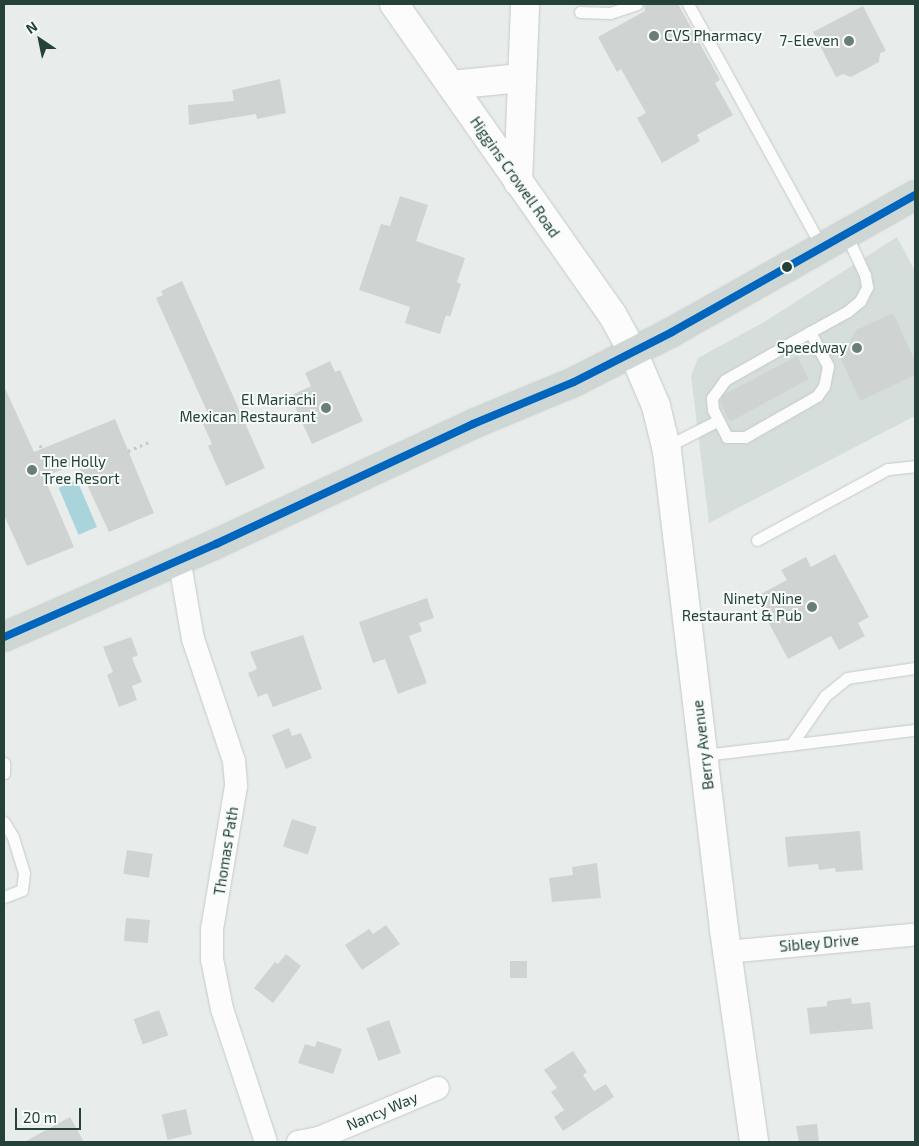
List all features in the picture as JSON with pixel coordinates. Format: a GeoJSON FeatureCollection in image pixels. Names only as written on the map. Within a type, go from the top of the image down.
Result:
{"type":"FeatureCollection","features":[{"type":"Feature","properties":{"kind":"main road"},"geometry":{"type":"LineString","coordinates":[[4,637],[634,352],[915,194]]}},
{"type":"Feature","properties":{"kind":"street","name":"Higgins Crowell Road"},"geometry":{"type":"LineString","coordinates":[[394,4],[612,314],[634,352]]}},
{"type":"Feature","properties":{"kind":"street"},"geometry":{"type":"LineString","coordinates":[[518,182],[525,4]]}},
{"type":"Feature","properties":{"kind":"street"},"geometry":{"type":"LineString","coordinates":[[451,85],[521,78]]}},
{"type":"Feature","properties":{"kind":"street","name":"Berry Avenue"},"geometry":{"type":"LineString","coordinates":[[634,352],[656,406],[666,448],[727,952],[754,1142]]}},
{"type":"Feature","properties":{"kind":"street","name":"Thomas Path"},"geometry":{"type":"LineString","coordinates":[[179,558],[192,639],[234,761],[236,786],[212,930],[212,959],[222,1009],[266,1142]]}},
{"type":"Feature","properties":{"kind":"street","name":"Sibley Drive"},"geometry":{"type":"LineString","coordinates":[[727,952],[911,935]]}},
{"type":"Feature","properties":{"kind":"street","name":"Nancy Way"},"geometry":{"type":"LineString","coordinates":[[298,1142],[319,1138],[438,1088]]}},
{"type":"Feature","properties":{"kind":"lane"},"geometry":{"type":"LineString","coordinates":[[580,12],[610,13],[637,4]]}},
{"type":"Feature","properties":{"kind":"lane"},"geometry":{"type":"LineString","coordinates":[[688,4],[821,246]]}},
{"type":"Feature","properties":{"kind":"lane"},"geometry":{"type":"LineString","coordinates":[[810,332],[828,366],[824,386],[817,396],[745,437],[727,437],[718,421],[712,398],[725,380],[810,332],[848,311],[860,301],[867,288],[865,275],[845,233]]}},
{"type":"Feature","properties":{"kind":"lane"},"geometry":{"type":"LineString","coordinates":[[666,448],[718,421]]}},
{"type":"Feature","properties":{"kind":"lane"},"geometry":{"type":"LineString","coordinates":[[757,540],[888,469],[915,466]]}},
{"type":"Feature","properties":{"kind":"lane"},"geometry":{"type":"LineString","coordinates":[[791,744],[825,696],[847,678],[915,668]]}},
{"type":"Feature","properties":{"kind":"lane"},"geometry":{"type":"LineString","coordinates":[[704,754],[915,730]]}},
{"type":"Feature","properties":{"kind":"lane"},"geometry":{"type":"LineString","coordinates":[[4,763],[4,773]]}},
{"type":"Feature","properties":{"kind":"lane"},"geometry":{"type":"LineString","coordinates":[[4,822],[13,837],[24,873],[22,890],[4,897]]}},
{"type":"Feature","properties":{"kind":"path"},"geometry":{"type":"LineString","coordinates":[[128,451],[152,442]]}},
{"type":"Feature","properties":{"kind":"shaded area"},"geometry":{"type":"Polygon","coordinates":[[[897,237],[915,271],[915,416],[709,523],[691,376],[698,358],[764,322],[897,237]]]}},
{"type":"Feature","properties":{"kind":"water"},"geometry":{"type":"Polygon","coordinates":[[[77,480],[97,527],[79,535],[59,488],[77,480]]]}},
{"type":"Feature","properties":{"kind":"building","name":"CVS Pharmacy"},"geometry":{"type":"Polygon","coordinates":[[[644,4],[678,4],[720,80],[715,83],[733,115],[697,135],[700,141],[662,163],[637,118],[646,113],[621,69],[617,72],[598,37],[645,11],[644,4]]]}},
{"type":"Feature","properties":{"kind":"building","name":"7-Eleven"},"geometry":{"type":"Polygon","coordinates":[[[863,6],[886,51],[880,53],[879,62],[851,77],[843,74],[836,77],[813,32],[863,6]]]}},
{"type":"Feature","properties":{"kind":"building"},"geometry":{"type":"Polygon","coordinates":[[[280,79],[286,113],[257,119],[256,114],[189,125],[188,105],[234,101],[232,90],[280,79]]]}},
{"type":"Feature","properties":{"kind":"building"},"geometry":{"type":"Polygon","coordinates":[[[400,196],[428,205],[416,241],[465,258],[457,282],[461,284],[450,317],[446,315],[440,334],[405,323],[410,307],[359,290],[381,224],[390,226],[400,196]]]}},
{"type":"Feature","properties":{"kind":"building"},"geometry":{"type":"Polygon","coordinates":[[[182,281],[265,468],[226,486],[208,446],[212,444],[202,422],[210,418],[156,298],[163,295],[161,291],[182,281]]]}},
{"type":"Feature","properties":{"kind":"building"},"geometry":{"type":"Polygon","coordinates":[[[893,313],[915,361],[915,375],[860,401],[841,359],[856,330],[893,313]]]}},
{"type":"Feature","properties":{"kind":"building"},"geometry":{"type":"Polygon","coordinates":[[[797,356],[809,379],[730,422],[720,402],[723,395],[797,356]]]}},
{"type":"Feature","properties":{"kind":"building","name":"El Mariachi Mexican Restaurant"},"geometry":{"type":"Polygon","coordinates":[[[330,361],[335,372],[340,370],[363,421],[312,444],[290,396],[311,386],[305,373],[330,361]]]}},
{"type":"Feature","properties":{"kind":"building","name":"The Holly Tree Resort"},"geometry":{"type":"Polygon","coordinates":[[[4,386],[34,452],[115,419],[154,513],[109,532],[77,463],[44,477],[74,547],[27,566],[4,515],[4,386]]]}},
{"type":"Feature","properties":{"kind":"building","name":"Ninety Nine Restaurant & Pub"},"geometry":{"type":"Polygon","coordinates":[[[835,554],[869,617],[858,623],[865,636],[839,650],[831,636],[788,659],[755,597],[787,580],[781,570],[806,557],[811,567],[835,554]]]}},
{"type":"Feature","properties":{"kind":"building"},"geometry":{"type":"Polygon","coordinates":[[[427,598],[434,618],[419,623],[422,631],[409,636],[427,683],[398,694],[385,659],[373,663],[359,622],[427,598]]]}},
{"type":"Feature","properties":{"kind":"building"},"geometry":{"type":"Polygon","coordinates":[[[303,635],[322,689],[273,707],[267,693],[258,697],[248,673],[257,669],[250,652],[303,635]]]}},
{"type":"Feature","properties":{"kind":"building"},"geometry":{"type":"Polygon","coordinates":[[[131,637],[138,655],[132,658],[142,682],[132,686],[137,700],[119,707],[107,675],[113,672],[103,647],[131,637]]]}},
{"type":"Feature","properties":{"kind":"building"},"geometry":{"type":"Polygon","coordinates":[[[289,728],[292,736],[301,733],[312,758],[286,769],[272,735],[289,728]]]}},
{"type":"Feature","properties":{"kind":"building"},"geometry":{"type":"Polygon","coordinates":[[[292,819],[317,827],[308,855],[283,847],[292,819]]]}},
{"type":"Feature","properties":{"kind":"building"},"geometry":{"type":"Polygon","coordinates":[[[860,831],[863,870],[836,872],[835,868],[819,870],[818,864],[788,867],[785,837],[860,831]]]}},
{"type":"Feature","properties":{"kind":"building"},"geometry":{"type":"Polygon","coordinates":[[[127,850],[153,854],[149,878],[123,874],[127,850]]]}},
{"type":"Feature","properties":{"kind":"building"},"geometry":{"type":"Polygon","coordinates":[[[597,863],[601,898],[552,902],[549,878],[573,875],[572,867],[597,863]]]}},
{"type":"Feature","properties":{"kind":"building"},"geometry":{"type":"Polygon","coordinates":[[[126,918],[150,920],[148,943],[124,941],[126,918]]]}},
{"type":"Feature","properties":{"kind":"building"},"geometry":{"type":"Polygon","coordinates":[[[386,925],[400,944],[362,970],[345,945],[369,929],[373,934],[386,925]]]}},
{"type":"Feature","properties":{"kind":"building"},"geometry":{"type":"Polygon","coordinates":[[[286,954],[301,966],[273,1003],[254,988],[275,962],[278,964],[286,954]]]}},
{"type":"Feature","properties":{"kind":"building"},"geometry":{"type":"Polygon","coordinates":[[[510,961],[527,961],[527,978],[510,978],[510,961]]]}},
{"type":"Feature","properties":{"kind":"building"},"geometry":{"type":"Polygon","coordinates":[[[851,998],[852,1004],[870,1002],[873,1029],[810,1034],[807,1008],[827,1006],[827,1001],[851,998]]]}},
{"type":"Feature","properties":{"kind":"building"},"geometry":{"type":"Polygon","coordinates":[[[159,1010],[168,1035],[143,1045],[134,1019],[159,1010]]]}},
{"type":"Feature","properties":{"kind":"building"},"geometry":{"type":"Polygon","coordinates":[[[389,1020],[401,1053],[378,1061],[366,1028],[389,1020]]]}},
{"type":"Feature","properties":{"kind":"building"},"geometry":{"type":"Polygon","coordinates":[[[317,1041],[342,1049],[333,1074],[298,1063],[305,1044],[315,1047],[317,1041]]]}},
{"type":"Feature","properties":{"kind":"building"},"geometry":{"type":"Polygon","coordinates":[[[573,1051],[587,1072],[583,1075],[594,1091],[606,1084],[614,1097],[563,1131],[554,1117],[564,1110],[551,1092],[557,1088],[544,1070],[573,1051]]]}},
{"type":"Feature","properties":{"kind":"building"},"geometry":{"type":"Polygon","coordinates":[[[186,1109],[192,1134],[167,1140],[162,1115],[186,1109]]]}},
{"type":"Feature","properties":{"kind":"building"},"geometry":{"type":"Polygon","coordinates":[[[70,1117],[84,1142],[24,1142],[70,1117]]]}},
{"type":"Feature","properties":{"kind":"building"},"geometry":{"type":"Polygon","coordinates":[[[817,1124],[819,1142],[799,1142],[796,1126],[817,1124]]]}},
{"type":"Feature","properties":{"kind":"transit line"},"geometry":{"type":"LineString","coordinates":[[4,637],[216,544],[473,424],[574,382],[672,332],[915,195]]}},
{"type":"Feature","properties":{"kind":"place","name":"CVS Pharmacy"},"geometry":{"type":"Point","coordinates":[654,36]}},
{"type":"Feature","properties":{"kind":"place","name":"7-Eleven"},"geometry":{"type":"Point","coordinates":[849,41]}},
{"type":"Feature","properties":{"kind":"place","name":"Speedway"},"geometry":{"type":"Point","coordinates":[857,348]}},
{"type":"Feature","properties":{"kind":"place","name":"El Mariachi Mexican Restaurant"},"geometry":{"type":"Point","coordinates":[326,408]}},
{"type":"Feature","properties":{"kind":"place","name":"The Holly Tree Resort"},"geometry":{"type":"Point","coordinates":[32,470]}},
{"type":"Feature","properties":{"kind":"place","name":"Ninety Nine Restaurant & Pub"},"geometry":{"type":"Point","coordinates":[812,607]}}]}
